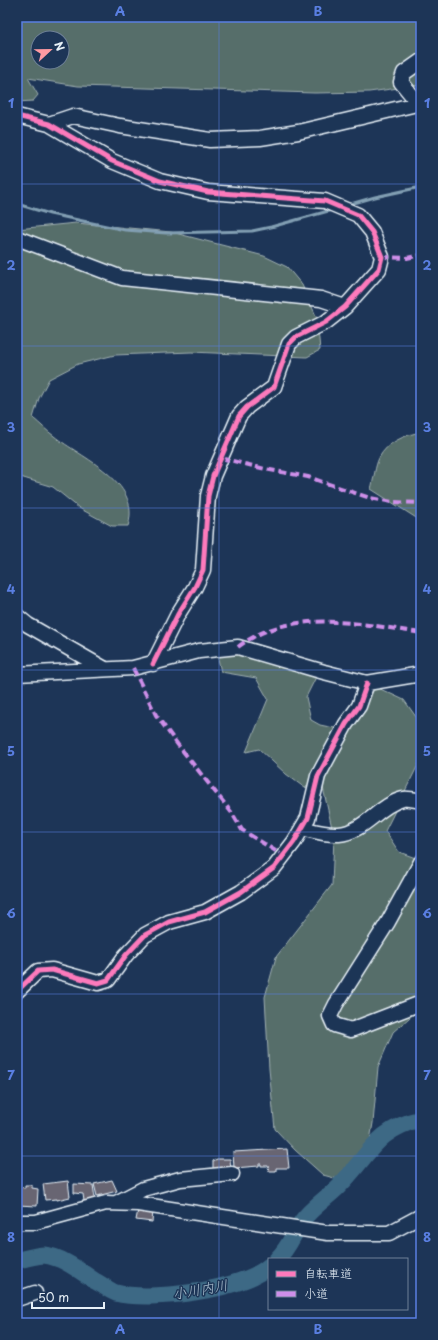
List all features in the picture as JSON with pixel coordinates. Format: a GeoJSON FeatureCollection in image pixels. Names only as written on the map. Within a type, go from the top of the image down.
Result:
{"type":"FeatureCollection","features":[{"type":"Feature","properties":{"kind":"street"},"geometry":{"type":"LineString","coordinates":[[49,124],[73,116],[120,126],[210,140],[260,138],[298,132],[420,103],[401,82],[404,73],[421,61]]}},
{"type":"Feature","properties":{"kind":"street"},"geometry":{"type":"LineString","coordinates":[[17,116],[49,124],[112,161],[160,180],[208,192],[325,201],[358,215],[372,232],[382,257],[379,269],[345,307],[326,322],[296,337],[289,344],[274,387],[247,406],[239,416],[213,476],[208,496],[203,570],[152,664]]}},
{"type":"Feature","properties":{"kind":"street"},"geometry":{"type":"LineString","coordinates":[[17,238],[122,278],[321,299],[345,307]]}},
{"type":"Feature","properties":{"kind":"street"},"geometry":{"type":"LineString","coordinates":[[17,616],[28,625],[106,670]]}},
{"type":"Feature","properties":{"kind":"street"},"geometry":{"type":"LineString","coordinates":[[17,674],[133,668],[199,651],[238,647],[318,671],[367,683],[421,674]]}},
{"type":"Feature","properties":{"kind":"street"},"geometry":{"type":"LineString","coordinates":[[17,991],[38,972],[52,970],[98,983],[108,980],[126,955],[145,935],[169,922],[205,912],[241,892],[274,868],[294,842],[308,818],[318,776],[346,724],[359,706],[367,683]]}},
{"type":"Feature","properties":{"kind":"street"},"geometry":{"type":"LineString","coordinates":[[302,828],[320,833],[340,834],[360,826],[391,804],[404,798],[421,801]]}},
{"type":"Feature","properties":{"kind":"street"},"geometry":{"type":"LineString","coordinates":[[421,862],[388,922],[330,1016],[334,1025],[351,1030],[421,1003]]}},
{"type":"Feature","properties":{"kind":"street"},"geometry":{"type":"LineString","coordinates":[[115,1204],[143,1189],[180,1179],[232,1174]]}},
{"type":"Feature","properties":{"kind":"street"},"geometry":{"type":"LineString","coordinates":[[17,1222],[36,1222],[88,1207],[115,1204],[138,1204],[328,1233],[389,1233],[421,1216]]}},
{"type":"Feature","properties":{"kind":"street"},"geometry":{"type":"LineString","coordinates":[[17,1299],[35,1293]]}},
{"type":"Feature","properties":{"kind":"green space"},"geometry":{"type":"Polygon","coordinates":[[[17,17],[421,17],[421,85],[369,92],[315,93],[78,86],[28,78],[38,95],[33,101],[17,102],[17,17]]]}},
{"type":"Feature","properties":{"kind":"green space"},"geometry":{"type":"Polygon","coordinates":[[[76,223],[171,232],[264,256],[287,267],[302,285],[317,318],[320,350],[307,357],[191,352],[115,355],[78,364],[49,379],[39,398],[33,418],[54,436],[106,472],[118,484],[126,496],[130,510],[128,526],[112,526],[79,508],[53,487],[17,476],[17,229],[76,223]]]}},
{"type":"Feature","properties":{"kind":"green space"},"geometry":{"type":"Polygon","coordinates":[[[421,432],[421,521],[371,489],[376,465],[382,452],[397,440],[421,432]]]}},
{"type":"Feature","properties":{"kind":"green space"},"geometry":{"type":"Polygon","coordinates":[[[217,654],[255,655],[316,677],[306,697],[311,720],[320,725],[339,729],[313,783],[305,788],[286,774],[259,749],[246,752],[268,699],[256,678],[221,672],[217,654]]]}},
{"type":"Feature","properties":{"kind":"green space"},"geometry":{"type":"Polygon","coordinates":[[[376,687],[404,700],[419,721],[421,759],[385,831],[399,852],[421,860],[421,1010],[417,1011],[393,1032],[378,1067],[373,1123],[366,1164],[349,1182],[323,1175],[295,1150],[275,1129],[269,1069],[265,997],[276,957],[332,885],[334,837],[322,783],[355,719],[376,687]]]}},
{"type":"Feature","properties":{"kind":"building"},"geometry":{"type":"Polygon","coordinates":[[[287,1149],[289,1168],[276,1168],[276,1171],[269,1171],[268,1166],[261,1166],[261,1164],[259,1164],[259,1166],[234,1168],[233,1152],[287,1149]]]}},
{"type":"Feature","properties":{"kind":"building"},"geometry":{"type":"Polygon","coordinates":[[[217,1159],[230,1159],[231,1171],[213,1170],[213,1161],[217,1159]]]}},
{"type":"Feature","properties":{"kind":"building"},"geometry":{"type":"Polygon","coordinates":[[[112,1180],[117,1191],[97,1196],[94,1184],[112,1180]]]}},
{"type":"Feature","properties":{"kind":"building"},"geometry":{"type":"Polygon","coordinates":[[[68,1181],[70,1197],[57,1200],[45,1200],[43,1184],[68,1181]]]}},
{"type":"Feature","properties":{"kind":"building"},"geometry":{"type":"Polygon","coordinates":[[[74,1184],[93,1185],[95,1199],[84,1201],[83,1194],[74,1193],[74,1184]]]}},
{"type":"Feature","properties":{"kind":"building"},"geometry":{"type":"Polygon","coordinates":[[[25,1185],[32,1185],[32,1188],[38,1189],[37,1206],[17,1205],[17,1187],[25,1188],[25,1185]]]}},
{"type":"Feature","properties":{"kind":"building"},"geometry":{"type":"Polygon","coordinates":[[[138,1210],[153,1211],[152,1222],[136,1220],[138,1210]]]}},
{"type":"Feature","properties":{"kind":"waterway"},"geometry":{"type":"LineString","coordinates":[[347,205],[421,187]]}},
{"type":"Feature","properties":{"kind":"waterway"},"geometry":{"type":"LineString","coordinates":[[17,204],[50,214],[125,230],[166,233],[252,231],[332,210]]}},
{"type":"Feature","properties":{"kind":"waterway","name":"小川内川"},"geometry":{"type":"LineString","coordinates":[[278,1258],[285,1250],[306,1216],[314,1207],[338,1187],[382,1137],[405,1124],[421,1119]]}},
{"type":"Feature","properties":{"kind":"waterway","name":"小川内川"},"geometry":{"type":"LineString","coordinates":[[17,1260],[41,1255],[51,1256],[71,1265],[113,1292],[151,1296],[196,1292],[239,1282],[268,1267]]}},
{"type":"Feature","properties":{"kind":"marked path"},"geometry":{"type":"LineString","coordinates":[[382,257],[407,258],[421,255]]}},
{"type":"Feature","properties":{"kind":"marked path"},"geometry":{"type":"LineString","coordinates":[[221,458],[265,469],[308,477],[370,498],[392,502],[421,503]]}},
{"type":"Feature","properties":{"kind":"marked path"},"geometry":{"type":"LineString","coordinates":[[238,647],[258,635],[280,627],[302,623],[350,623],[421,633]]}},
{"type":"Feature","properties":{"kind":"marked path"},"geometry":{"type":"LineString","coordinates":[[133,668],[156,715],[232,813],[242,830],[282,855]]}},
{"type":"Feature","properties":{"kind":"cycle path"},"geometry":{"type":"LineString","coordinates":[[17,116],[49,124],[112,161],[160,181],[208,192],[325,201],[358,215],[372,232],[382,257],[379,269],[345,307],[326,322],[296,337],[289,344],[274,387],[247,407],[239,416],[213,476],[208,496],[203,570],[195,587],[178,614],[153,664]]}},
{"type":"Feature","properties":{"kind":"cycle path"},"geometry":{"type":"LineString","coordinates":[[17,991],[38,971],[52,970],[98,983],[108,980],[126,955],[145,935],[169,922],[205,912],[241,892],[274,868],[294,842],[308,818],[318,776],[346,724],[359,706],[367,683]]}}]}
